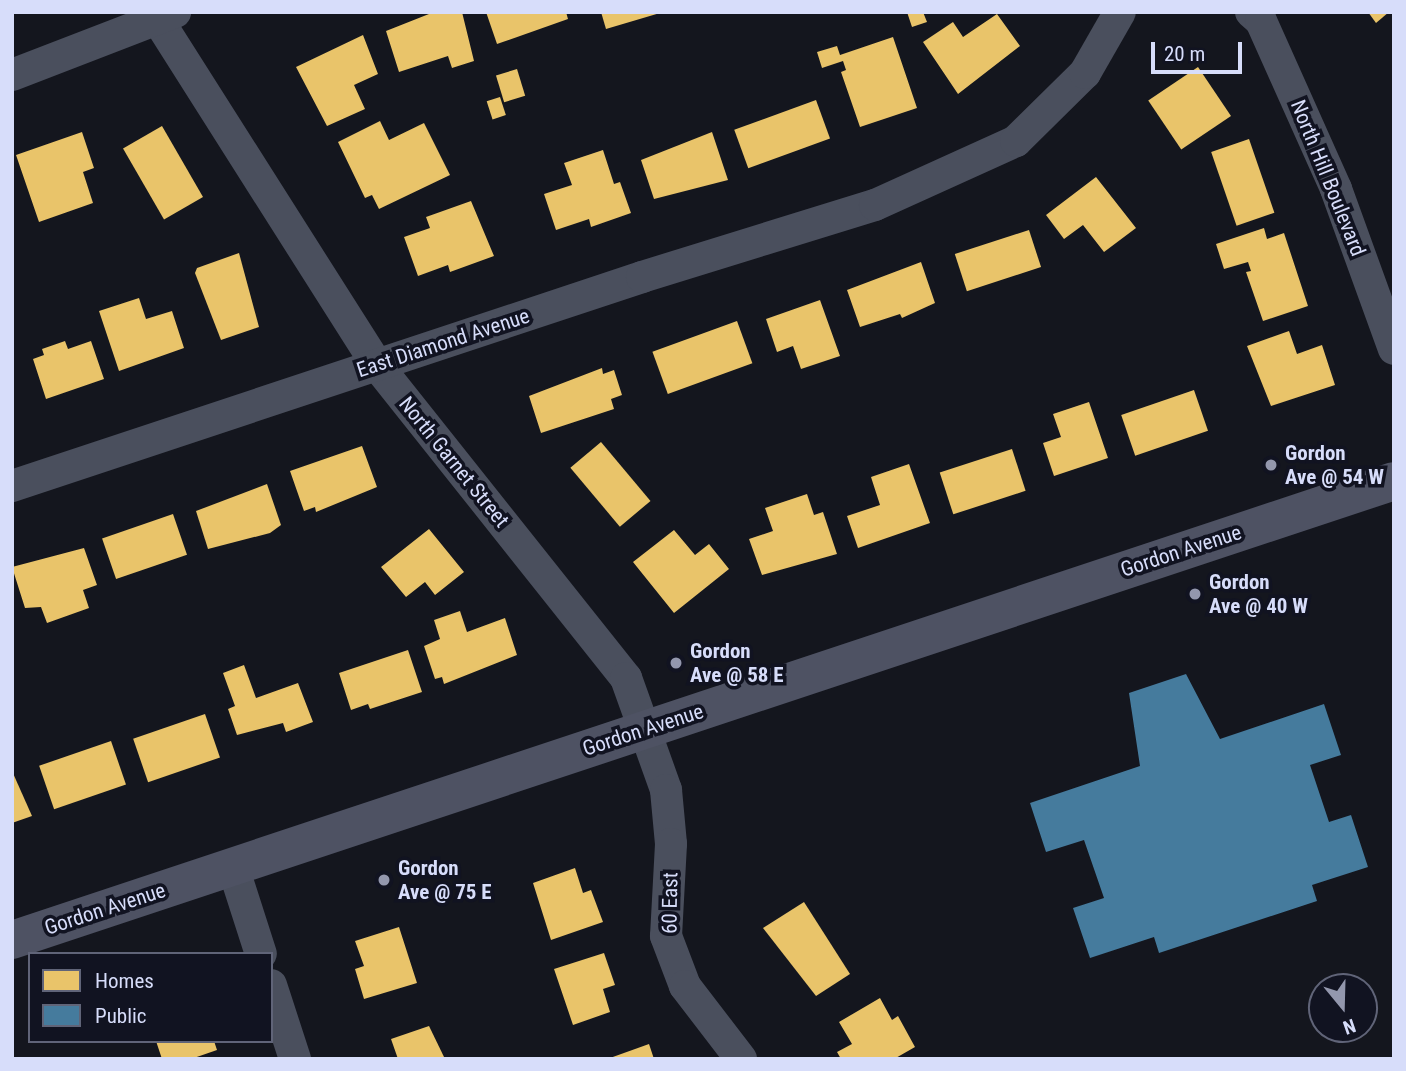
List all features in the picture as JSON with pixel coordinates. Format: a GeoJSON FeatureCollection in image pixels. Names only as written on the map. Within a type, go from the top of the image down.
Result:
{"type":"FeatureCollection","features":[{"type":"Feature","properties":{"kind":"main road","name":"Gordon Avenue"},"geometry":{"type":"LineString","coordinates":[[12,940],[1394,481]]}},
{"type":"Feature","properties":{"kind":"street","name":"East Diamond Avenue"},"geometry":{"type":"LineString","coordinates":[[12,486],[875,205],[1016,141],[1085,73],[1120,12]]}},
{"type":"Feature","properties":{"kind":"street","name":"North Hill Boulevard"},"geometry":{"type":"LineString","coordinates":[[1251,12],[1261,21],[1336,189],[1394,349]]}},
{"type":"Feature","properties":{"kind":"street"},"geometry":{"type":"LineString","coordinates":[[12,75],[162,14]]}},
{"type":"Feature","properties":{"kind":"street","name":"North Garnet Street"},"geometry":{"type":"LineString","coordinates":[[162,14],[377,365],[626,678],[646,729]]}},
{"type":"Feature","properties":{"kind":"street","name":"60 East"},"geometry":{"type":"LineString","coordinates":[[646,729],[667,803],[671,844],[666,936],[685,986],[741,1059]]}},
{"type":"Feature","properties":{"kind":"street"},"geometry":{"type":"LineString","coordinates":[[233,867],[260,952]]}},
{"type":"Feature","properties":{"kind":"street"},"geometry":{"type":"LineString","coordinates":[[273,991],[295,1059]]}},
{"type":"Feature","properties":{"kind":"building: Homes"},"geometry":{"type":"Polygon","coordinates":[[[434,12],[462,12],[474,61],[452,68],[448,56],[399,72],[386,31],[434,12]]]}},
{"type":"Feature","properties":{"kind":"building: Homes"},"geometry":{"type":"Polygon","coordinates":[[[486,12],[566,12],[568,19],[497,44],[486,12]]]}},
{"type":"Feature","properties":{"kind":"building: Homes"},"geometry":{"type":"Polygon","coordinates":[[[601,12],[660,12],[660,13],[606,29],[601,12]]]}},
{"type":"Feature","properties":{"kind":"building: Homes"},"geometry":{"type":"Polygon","coordinates":[[[907,12],[923,12],[927,22],[912,27],[907,12]]]}},
{"type":"Feature","properties":{"kind":"building: Homes"},"geometry":{"type":"Polygon","coordinates":[[[1368,12],[1389,12],[1376,23],[1368,12]]]}},
{"type":"Feature","properties":{"kind":"building: Homes"},"geometry":{"type":"Polygon","coordinates":[[[997,14],[1020,46],[958,94],[923,42],[953,22],[963,37],[997,14]]]}},
{"type":"Feature","properties":{"kind":"building: Homes"},"geometry":{"type":"Polygon","coordinates":[[[363,35],[378,74],[354,85],[365,109],[327,126],[296,67],[363,35]]]}},
{"type":"Feature","properties":{"kind":"building: Homes"},"geometry":{"type":"Polygon","coordinates":[[[893,37],[917,108],[860,127],[841,72],[846,70],[843,61],[822,68],[817,52],[837,46],[840,55],[893,37]]]}},
{"type":"Feature","properties":{"kind":"building: Homes"},"geometry":{"type":"Polygon","coordinates":[[[1198,67],[1231,116],[1181,149],[1148,101],[1198,67]]]}},
{"type":"Feature","properties":{"kind":"building: Homes"},"geometry":{"type":"Polygon","coordinates":[[[517,69],[525,96],[504,102],[496,75],[517,69]]]}},
{"type":"Feature","properties":{"kind":"building: Homes"},"geometry":{"type":"Polygon","coordinates":[[[500,97],[506,115],[493,119],[487,101],[500,97]]]}},
{"type":"Feature","properties":{"kind":"building: Homes"},"geometry":{"type":"Polygon","coordinates":[[[816,100],[830,139],[748,168],[734,130],[816,100]]]}},
{"type":"Feature","properties":{"kind":"building: Homes"},"geometry":{"type":"Polygon","coordinates":[[[380,121],[389,140],[424,123],[450,175],[379,209],[372,195],[365,198],[338,142],[380,121]]]}},
{"type":"Feature","properties":{"kind":"building: Homes"},"geometry":{"type":"Polygon","coordinates":[[[162,126],[203,197],[164,220],[123,148],[162,126]]]}},
{"type":"Feature","properties":{"kind":"building: Homes"},"geometry":{"type":"Polygon","coordinates":[[[82,132],[94,168],[83,172],[93,203],[39,222],[16,155],[82,132]]]}},
{"type":"Feature","properties":{"kind":"building: Homes"},"geometry":{"type":"Polygon","coordinates":[[[712,132],[728,180],[654,199],[641,160],[712,132]]]}},
{"type":"Feature","properties":{"kind":"building: Homes"},"geometry":{"type":"Polygon","coordinates":[[[1249,139],[1274,213],[1237,226],[1211,152],[1249,139]]]}},
{"type":"Feature","properties":{"kind":"building: Homes"},"geometry":{"type":"Polygon","coordinates":[[[603,150],[614,184],[620,182],[631,213],[591,227],[589,219],[556,230],[544,194],[572,185],[564,163],[603,150]]]}},
{"type":"Feature","properties":{"kind":"building: Homes"},"geometry":{"type":"Polygon","coordinates":[[[1096,177],[1136,228],[1104,252],[1083,225],[1064,239],[1046,215],[1096,177]]]}},
{"type":"Feature","properties":{"kind":"building: Homes"},"geometry":{"type":"Polygon","coordinates":[[[471,201],[494,256],[450,272],[448,265],[418,276],[404,237],[430,228],[426,217],[471,201]]]}},
{"type":"Feature","properties":{"kind":"building: Homes"},"geometry":{"type":"Polygon","coordinates":[[[1264,228],[1267,239],[1284,233],[1308,306],[1263,321],[1246,272],[1251,271],[1248,262],[1224,269],[1216,244],[1264,228]]]}},
{"type":"Feature","properties":{"kind":"building: Homes"},"geometry":{"type":"Polygon","coordinates":[[[1029,230],[1041,267],[967,291],[955,254],[1029,230]]]}},
{"type":"Feature","properties":{"kind":"building: Homes"},"geometry":{"type":"Polygon","coordinates":[[[239,253],[259,327],[221,340],[195,273],[197,268],[239,253]]]}},
{"type":"Feature","properties":{"kind":"building: Homes"},"geometry":{"type":"Polygon","coordinates":[[[921,262],[935,303],[902,318],[900,314],[860,327],[847,290],[921,262]]]}},
{"type":"Feature","properties":{"kind":"building: Homes"},"geometry":{"type":"Polygon","coordinates":[[[139,298],[146,319],[172,311],[184,348],[119,371],[99,311],[139,298]]]}},
{"type":"Feature","properties":{"kind":"building: Homes"},"geometry":{"type":"Polygon","coordinates":[[[820,300],[840,356],[801,369],[793,346],[777,352],[766,319],[820,300]]]}},
{"type":"Feature","properties":{"kind":"building: Homes"},"geometry":{"type":"Polygon","coordinates":[[[737,321],[752,363],[668,394],[652,352],[737,321]]]}},
{"type":"Feature","properties":{"kind":"building: Homes"},"geometry":{"type":"Polygon","coordinates":[[[1289,331],[1297,354],[1322,345],[1335,385],[1271,406],[1247,346],[1289,331]]]}},
{"type":"Feature","properties":{"kind":"building: Homes"},"geometry":{"type":"Polygon","coordinates":[[[65,341],[68,349],[91,341],[104,379],[46,399],[33,359],[44,355],[42,349],[65,341]]]}},
{"type":"Feature","properties":{"kind":"building: Homes"},"geometry":{"type":"Polygon","coordinates":[[[602,368],[603,374],[614,370],[622,395],[611,399],[614,409],[541,433],[529,396],[602,368]]]}},
{"type":"Feature","properties":{"kind":"building: Homes"},"geometry":{"type":"Polygon","coordinates":[[[1194,390],[1208,431],[1135,456],[1121,415],[1194,390]]]}},
{"type":"Feature","properties":{"kind":"building: Homes"},"geometry":{"type":"Polygon","coordinates":[[[1089,402],[1108,458],[1054,476],[1043,443],[1061,437],[1053,414],[1089,402]]]}},
{"type":"Feature","properties":{"kind":"building: Homes"},"geometry":{"type":"Polygon","coordinates":[[[601,442],[650,501],[620,527],[570,468],[601,442]]]}},
{"type":"Feature","properties":{"kind":"building: Homes"},"geometry":{"type":"Polygon","coordinates":[[[362,446],[377,487],[316,512],[315,507],[304,511],[290,471],[362,446]]]}},
{"type":"Feature","properties":{"kind":"building: Homes"},"geometry":{"type":"Polygon","coordinates":[[[1012,449],[1026,491],[953,514],[940,472],[1012,449]]]}},
{"type":"Feature","properties":{"kind":"building: Homes"},"geometry":{"type":"Polygon","coordinates":[[[909,464],[930,523],[858,548],[847,516],[880,505],[871,477],[909,464]]]}},
{"type":"Feature","properties":{"kind":"building: Homes"},"geometry":{"type":"Polygon","coordinates":[[[267,484],[281,525],[270,533],[208,549],[196,511],[267,484]]]}},
{"type":"Feature","properties":{"kind":"building: Homes"},"geometry":{"type":"Polygon","coordinates":[[[807,494],[814,515],[823,512],[837,554],[762,575],[749,539],[773,531],[765,508],[807,494]]]}},
{"type":"Feature","properties":{"kind":"building: Homes"},"geometry":{"type":"Polygon","coordinates":[[[173,514],[187,555],[116,579],[102,538],[173,514]]]}},
{"type":"Feature","properties":{"kind":"building: Homes"},"geometry":{"type":"Polygon","coordinates":[[[429,529],[464,572],[435,595],[425,582],[406,597],[381,567],[429,529]]]}},
{"type":"Feature","properties":{"kind":"building: Homes"},"geometry":{"type":"Polygon","coordinates":[[[674,530],[695,555],[709,544],[729,569],[674,613],[633,562],[674,530]]]}},
{"type":"Feature","properties":{"kind":"building: Homes"},"geometry":{"type":"Polygon","coordinates":[[[84,548],[97,585],[83,590],[89,608],[47,623],[41,607],[25,608],[12,567],[84,548]]]}},
{"type":"Feature","properties":{"kind":"building: Homes"},"geometry":{"type":"Polygon","coordinates":[[[460,611],[467,632],[505,618],[517,655],[444,684],[442,677],[435,679],[424,646],[440,639],[434,620],[460,611]]]}},
{"type":"Feature","properties":{"kind":"building: Homes"},"geometry":{"type":"Polygon","coordinates":[[[408,650],[422,692],[370,709],[368,704],[351,710],[339,673],[408,650]]]}},
{"type":"Feature","properties":{"kind":"building: Homes"},"geometry":{"type":"Polygon","coordinates":[[[244,665],[256,698],[298,683],[313,722],[286,732],[283,723],[237,735],[228,709],[235,706],[223,673],[244,665]]]}},
{"type":"Feature","properties":{"kind":"building: Homes"},"geometry":{"type":"Polygon","coordinates":[[[205,714],[220,757],[148,782],[133,739],[205,714]]]}},
{"type":"Feature","properties":{"kind":"building: Homes"},"geometry":{"type":"Polygon","coordinates":[[[111,741],[126,784],[54,809],[39,766],[111,741]]]}},
{"type":"Feature","properties":{"kind":"building: Homes"},"geometry":{"type":"Polygon","coordinates":[[[12,771],[32,816],[12,823],[12,771]]]}},
{"type":"Feature","properties":{"kind":"building: Homes"},"geometry":{"type":"Polygon","coordinates":[[[575,868],[583,893],[591,890],[603,922],[551,940],[533,883],[575,868]]]}},
{"type":"Feature","properties":{"kind":"building: Homes"},"geometry":{"type":"Polygon","coordinates":[[[804,902],[850,974],[816,996],[763,928],[804,902]]]}},
{"type":"Feature","properties":{"kind":"building: Homes"},"geometry":{"type":"Polygon","coordinates":[[[399,927],[417,983],[364,999],[355,969],[364,966],[355,941],[399,927]]]}},
{"type":"Feature","properties":{"kind":"building: Homes"},"geometry":{"type":"Polygon","coordinates":[[[604,953],[615,985],[603,989],[610,1012],[573,1025],[554,969],[604,953]]]}},
{"type":"Feature","properties":{"kind":"building: Homes"},"geometry":{"type":"Polygon","coordinates":[[[880,998],[892,1020],[898,1016],[915,1047],[894,1059],[841,1059],[837,1052],[852,1044],[839,1022],[880,998]]]}},
{"type":"Feature","properties":{"kind":"building: Homes"},"geometry":{"type":"Polygon","coordinates":[[[429,1026],[445,1059],[398,1059],[391,1039],[429,1026]]]}},
{"type":"Feature","properties":{"kind":"building: Homes"},"geometry":{"type":"Polygon","coordinates":[[[157,1043],[215,1043],[217,1050],[191,1059],[162,1059],[157,1043]]]}},
{"type":"Feature","properties":{"kind":"building: Homes"},"geometry":{"type":"Polygon","coordinates":[[[649,1044],[654,1059],[610,1059],[610,1058],[649,1044]]]}},
{"type":"Feature","properties":{"kind":"building: Public"},"geometry":{"type":"Polygon","coordinates":[[[1186,674],[1220,739],[1324,704],[1341,755],[1310,765],[1329,822],[1351,815],[1368,867],[1312,885],[1317,901],[1159,953],[1154,937],[1090,958],[1073,908],[1104,898],[1084,840],[1046,852],[1030,803],[1140,766],[1129,693],[1186,674]]]}},
{"type":"Feature","properties":{"kind":"place","name":"Gordon Ave @ 54 W"},"geometry":{"type":"Point","coordinates":[1271,465]}},
{"type":"Feature","properties":{"kind":"place","name":"Gordon Ave @ 40 W"},"geometry":{"type":"Point","coordinates":[1195,594]}},
{"type":"Feature","properties":{"kind":"place","name":"Gordon Ave @ 58 E"},"geometry":{"type":"Point","coordinates":[676,663]}},
{"type":"Feature","properties":{"kind":"place","name":"Gordon Ave @ 75 E"},"geometry":{"type":"Point","coordinates":[384,880]}}]}
